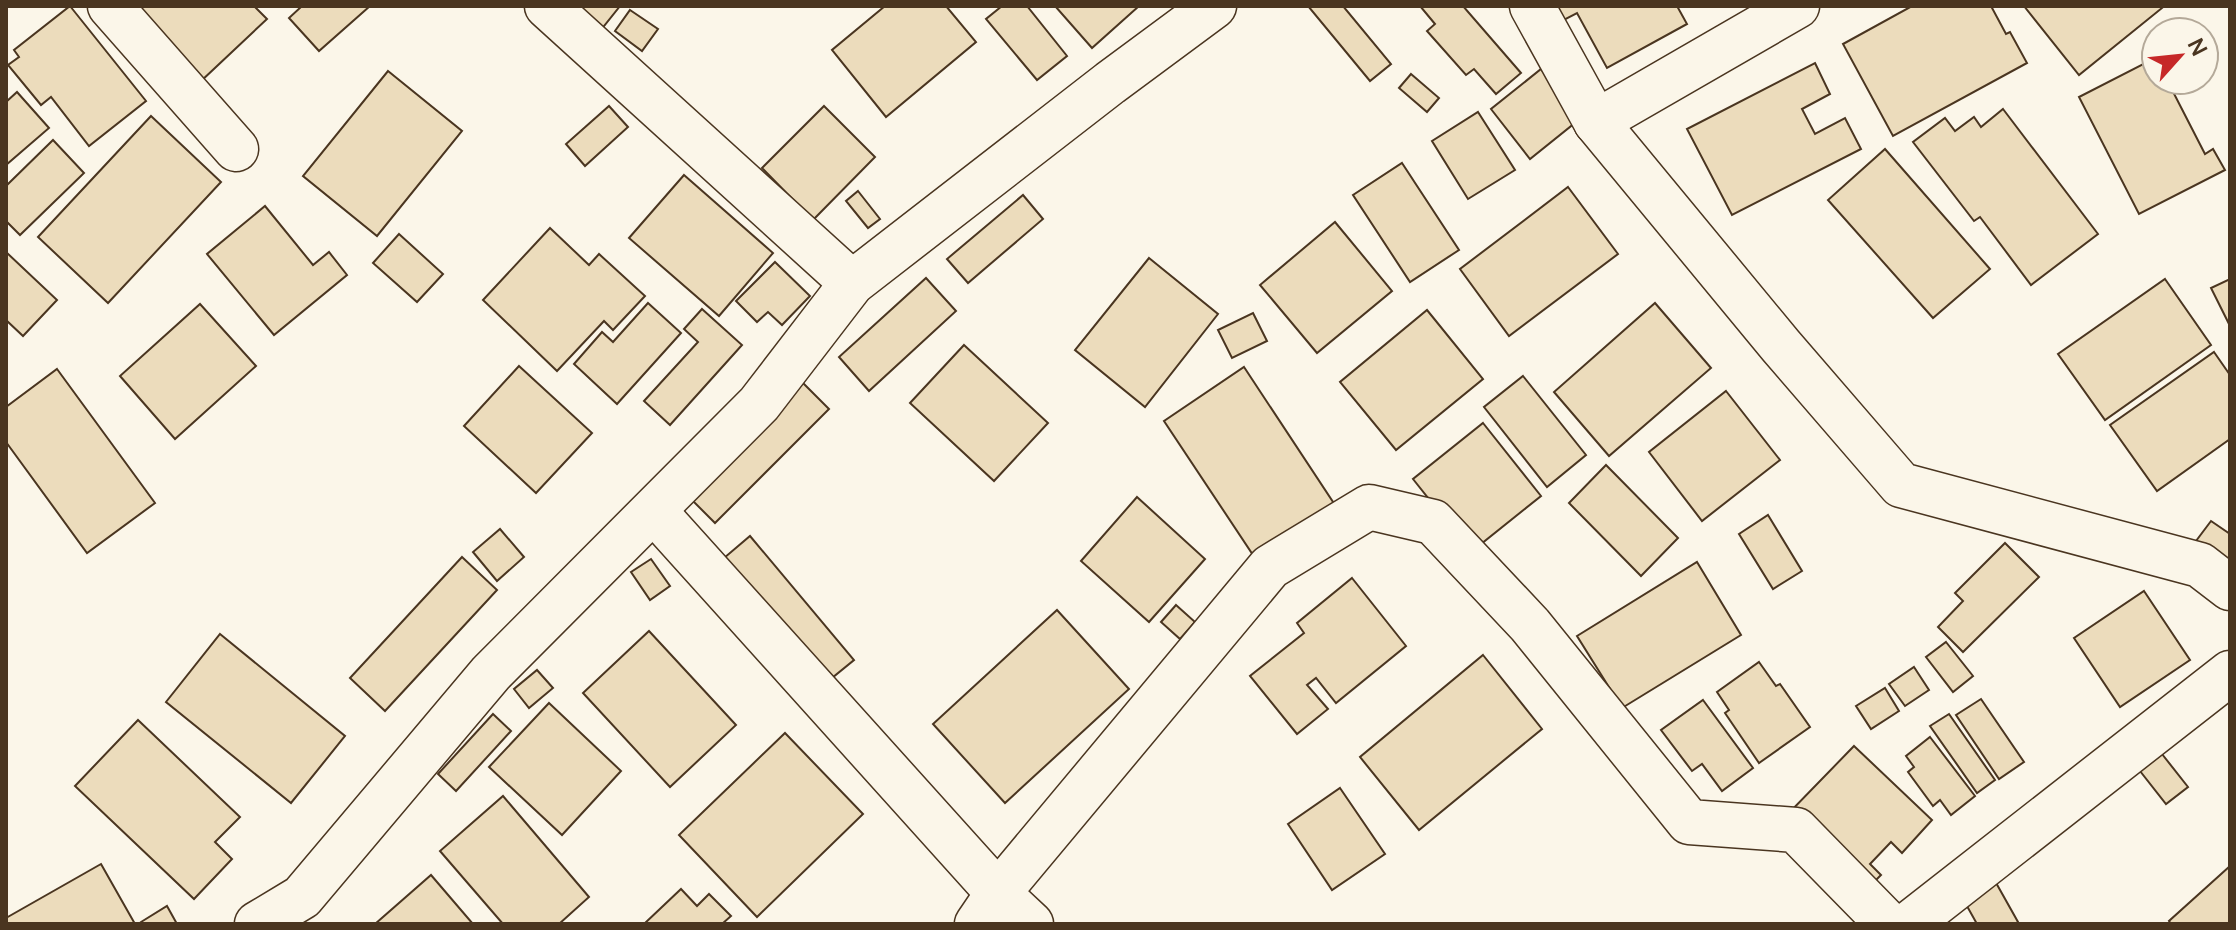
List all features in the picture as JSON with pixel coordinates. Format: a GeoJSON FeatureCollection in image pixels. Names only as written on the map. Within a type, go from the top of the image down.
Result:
{"type":"FeatureCollection","features":[{"type":"Feature","properties":{"kind":"street"},"geometry":{"type":"LineString","coordinates":[[110,6],[236,149]]}},
{"type":"Feature","properties":{"kind":"street"},"geometry":{"type":"LineString","coordinates":[[547,6],[852,283]]}},
{"type":"Feature","properties":{"kind":"street"},"geometry":{"type":"LineString","coordinates":[[257,924],[313,910],[491,673],[759,404],[852,283],[1214,6]]}},
{"type":"Feature","properties":{"kind":"street"},"geometry":{"type":"LineString","coordinates":[[1532,6],[1596,122],[1781,346],[1901,485],[2200,565],[2230,588]]}},
{"type":"Feature","properties":{"kind":"street"},"geometry":{"type":"LineString","coordinates":[[1596,122],[1797,6]]}},
{"type":"Feature","properties":{"kind":"street"},"geometry":{"type":"LineString","coordinates":[[988,908],[1270,567],[1369,507],[1433,522],[1530,625],[1689,822],[1796,830],[1888,924]]}},
{"type":"Feature","properties":{"kind":"street"},"geometry":{"type":"LineString","coordinates":[[654,511],[988,908],[1031,924]]}},
{"type":"Feature","properties":{"kind":"street"},"geometry":{"type":"LineString","coordinates":[[1909,924],[2230,673]]}},
{"type":"Feature","properties":{"kind":"building"},"geometry":{"type":"Polygon","coordinates":[[[70,6],[146,101],[89,146],[51,97],[41,105],[8,65],[19,57],[14,50],[70,6]]]}},
{"type":"Feature","properties":{"kind":"building"},"geometry":{"type":"Polygon","coordinates":[[[129,6],[254,6],[267,19],[200,82],[129,6]]]}},
{"type":"Feature","properties":{"kind":"building"},"geometry":{"type":"Polygon","coordinates":[[[302,6],[370,6],[319,51],[289,18],[302,6]]]}},
{"type":"Feature","properties":{"kind":"building"},"geometry":{"type":"Polygon","coordinates":[[[570,6],[620,6],[600,31],[570,6]]]}},
{"type":"Feature","properties":{"kind":"building"},"geometry":{"type":"Polygon","coordinates":[[[885,6],[946,6],[976,42],[886,117],[832,50],[885,6]]]}},
{"type":"Feature","properties":{"kind":"building"},"geometry":{"type":"Polygon","coordinates":[[[1002,6],[1027,6],[1067,56],[1037,80],[986,19],[1002,6]]]}},
{"type":"Feature","properties":{"kind":"building"},"geometry":{"type":"Polygon","coordinates":[[[1055,6],[1139,6],[1092,48],[1055,6]]]}},
{"type":"Feature","properties":{"kind":"building"},"geometry":{"type":"Polygon","coordinates":[[[1308,6],[1343,6],[1391,64],[1370,81],[1308,6]]]}},
{"type":"Feature","properties":{"kind":"building"},"geometry":{"type":"Polygon","coordinates":[[[1420,6],[1463,6],[1521,73],[1496,94],[1474,69],[1466,75],[1427,31],[1435,24],[1420,6]]]}},
{"type":"Feature","properties":{"kind":"building"},"geometry":{"type":"Polygon","coordinates":[[[1549,6],[1677,6],[1687,24],[1607,68],[1577,13],[1558,23],[1549,6]]]}},
{"type":"Feature","properties":{"kind":"building"},"geometry":{"type":"Polygon","coordinates":[[[1912,6],[1991,6],[2027,63],[1893,136],[1843,44],[1912,6]]]}},
{"type":"Feature","properties":{"kind":"building"},"geometry":{"type":"Polygon","coordinates":[[[2024,6],[2162,8],[2152,16],[2140,16],[2140,26],[2079,75],[2024,6]]]}},
{"type":"Feature","properties":{"kind":"building"},"geometry":{"type":"Polygon","coordinates":[[[630,10],[658,29],[642,51],[615,31],[630,10]]]}},
{"type":"Feature","properties":{"kind":"building"},"geometry":{"type":"Polygon","coordinates":[[[1815,63],[1830,94],[1802,109],[1815,134],[1845,118],[1861,149],[1732,215],[1687,129],[1815,63]]]}},
{"type":"Feature","properties":{"kind":"building"},"geometry":{"type":"Polygon","coordinates":[[[2140,66],[2140,96],[2175,96],[2205,154],[2213,149],[2225,170],[2139,214],[2079,97],[2140,66]]]}},
{"type":"Feature","properties":{"kind":"building"},"geometry":{"type":"Polygon","coordinates":[[[1541,69],[1581,118],[1530,159],[1491,109],[1541,69]]]}},
{"type":"Feature","properties":{"kind":"building"},"geometry":{"type":"Polygon","coordinates":[[[388,71],[462,131],[377,236],[303,176],[388,71]]]}},
{"type":"Feature","properties":{"kind":"building"},"geometry":{"type":"Polygon","coordinates":[[[1411,74],[1439,98],[1427,112],[1399,88],[1411,74]]]}},
{"type":"Feature","properties":{"kind":"building"},"geometry":{"type":"Polygon","coordinates":[[[17,92],[49,128],[6,165],[6,102],[17,92]]]}},
{"type":"Feature","properties":{"kind":"building"},"geometry":{"type":"Polygon","coordinates":[[[609,106],[628,127],[585,166],[566,144],[609,106]]]}},
{"type":"Feature","properties":{"kind":"building"},"geometry":{"type":"Polygon","coordinates":[[[824,106],[875,157],[813,220],[762,168],[824,106]]]}},
{"type":"Feature","properties":{"kind":"building"},"geometry":{"type":"Polygon","coordinates":[[[2003,109],[2098,234],[2031,285],[1980,217],[1974,221],[1913,142],[1945,118],[1955,131],[1974,117],[1981,127],[2003,109]]]}},
{"type":"Feature","properties":{"kind":"building"},"geometry":{"type":"Polygon","coordinates":[[[1478,112],[1515,170],[1468,199],[1432,141],[1478,112]]]}},
{"type":"Feature","properties":{"kind":"building"},"geometry":{"type":"Polygon","coordinates":[[[151,116],[221,182],[108,303],[38,237],[151,116]]]}},
{"type":"Feature","properties":{"kind":"building"},"geometry":{"type":"Polygon","coordinates":[[[53,140],[84,173],[20,235],[6,221],[6,186],[53,140]]]}},
{"type":"Feature","properties":{"kind":"building"},"geometry":{"type":"Polygon","coordinates":[[[1885,149],[1990,269],[1933,318],[1828,200],[1885,149]]]}},
{"type":"Feature","properties":{"kind":"building"},"geometry":{"type":"Polygon","coordinates":[[[1402,163],[1459,250],[1410,282],[1353,195],[1402,163]]]}},
{"type":"Feature","properties":{"kind":"building"},"geometry":{"type":"Polygon","coordinates":[[[684,175],[773,253],[719,316],[629,238],[684,175]]]}},
{"type":"Feature","properties":{"kind":"building"},"geometry":{"type":"Polygon","coordinates":[[[1568,187],[1618,254],[1509,336],[1460,269],[1568,187]]]}},
{"type":"Feature","properties":{"kind":"building"},"geometry":{"type":"Polygon","coordinates":[[[858,191],[880,219],[868,228],[846,201],[858,191]]]}},
{"type":"Feature","properties":{"kind":"building"},"geometry":{"type":"Polygon","coordinates":[[[1023,195],[1043,219],[968,283],[947,259],[1023,195]]]}},
{"type":"Feature","properties":{"kind":"building"},"geometry":{"type":"Polygon","coordinates":[[[265,206],[313,265],[329,252],[347,275],[274,335],[207,254],[265,206]]]}},
{"type":"Feature","properties":{"kind":"building"},"geometry":{"type":"Polygon","coordinates":[[[1335,222],[1392,291],[1317,353],[1260,285],[1335,222]]]}},
{"type":"Feature","properties":{"kind":"building"},"geometry":{"type":"Polygon","coordinates":[[[550,228],[589,265],[599,254],[645,296],[613,330],[604,321],[557,371],[483,300],[550,228]]]}},
{"type":"Feature","properties":{"kind":"building"},"geometry":{"type":"Polygon","coordinates":[[[399,234],[443,274],[417,302],[373,263],[399,234]]]}},
{"type":"Feature","properties":{"kind":"building"},"geometry":{"type":"Polygon","coordinates":[[[6,252],[57,300],[23,336],[6,320],[6,252]]]}},
{"type":"Feature","properties":{"kind":"building"},"geometry":{"type":"Polygon","coordinates":[[[1149,258],[1218,314],[1145,407],[1075,350],[1149,258]]]}},
{"type":"Feature","properties":{"kind":"building"},"geometry":{"type":"Polygon","coordinates":[[[775,262],[810,296],[782,325],[768,312],[757,322],[736,301],[775,262]]]}},
{"type":"Feature","properties":{"kind":"building"},"geometry":{"type":"Polygon","coordinates":[[[926,278],[956,311],[869,391],[839,357],[926,278]]]}},
{"type":"Feature","properties":{"kind":"building"},"geometry":{"type":"Polygon","coordinates":[[[2165,279],[2211,345],[2105,420],[2058,354],[2165,279]]]}},
{"type":"Feature","properties":{"kind":"building"},"geometry":{"type":"Polygon","coordinates":[[[2230,279],[2230,326],[2211,288],[2230,279]]]}},
{"type":"Feature","properties":{"kind":"building"},"geometry":{"type":"Polygon","coordinates":[[[648,303],[681,333],[617,404],[574,364],[602,332],[613,342],[648,303]]]}},
{"type":"Feature","properties":{"kind":"building"},"geometry":{"type":"Polygon","coordinates":[[[1655,303],[1711,368],[1609,456],[1554,392],[1655,303]]]}},
{"type":"Feature","properties":{"kind":"building"},"geometry":{"type":"Polygon","coordinates":[[[200,304],[256,366],[175,439],[120,376],[200,304]]]}},
{"type":"Feature","properties":{"kind":"building"},"geometry":{"type":"Polygon","coordinates":[[[702,309],[742,345],[670,425],[644,401],[698,342],[684,329],[702,309]]]}},
{"type":"Feature","properties":{"kind":"building"},"geometry":{"type":"Polygon","coordinates":[[[1427,310],[1483,379],[1396,450],[1340,382],[1427,310]]]}},
{"type":"Feature","properties":{"kind":"building"},"geometry":{"type":"Polygon","coordinates":[[[1253,313],[1267,341],[1232,358],[1218,330],[1253,313]]]}},
{"type":"Feature","properties":{"kind":"building"},"geometry":{"type":"Polygon","coordinates":[[[964,345],[1048,423],[994,481],[910,403],[964,345]]]}},
{"type":"Feature","properties":{"kind":"building"},"geometry":{"type":"Polygon","coordinates":[[[2214,352],[2230,375],[2230,439],[2157,491],[2110,425],[2214,352]]]}},
{"type":"Feature","properties":{"kind":"building"},"geometry":{"type":"Polygon","coordinates":[[[519,366],[592,433],[536,493],[464,426],[519,366]]]}},
{"type":"Feature","properties":{"kind":"building"},"geometry":{"type":"Polygon","coordinates":[[[1244,367],[1339,511],[1259,564],[1164,421],[1244,367]]]}},
{"type":"Feature","properties":{"kind":"building"},"geometry":{"type":"Polygon","coordinates":[[[57,369],[155,503],[87,553],[6,442],[6,407],[57,369]]]}},
{"type":"Feature","properties":{"kind":"building"},"geometry":{"type":"Polygon","coordinates":[[[1523,376],[1586,455],[1547,487],[1484,407],[1523,376]]]}},
{"type":"Feature","properties":{"kind":"building"},"geometry":{"type":"Polygon","coordinates":[[[801,381],[829,409],[715,523],[686,494],[801,381]]]}},
{"type":"Feature","properties":{"kind":"building"},"geometry":{"type":"Polygon","coordinates":[[[1726,391],[1780,460],[1702,521],[1649,452],[1726,391]]]}},
{"type":"Feature","properties":{"kind":"building"},"geometry":{"type":"Polygon","coordinates":[[[1483,423],[1541,496],[1471,552],[1413,479],[1483,423]]]}},
{"type":"Feature","properties":{"kind":"building"},"geometry":{"type":"Polygon","coordinates":[[[1606,465],[1678,538],[1641,576],[1569,503],[1606,465]]]}},
{"type":"Feature","properties":{"kind":"building"},"geometry":{"type":"Polygon","coordinates":[[[1137,497],[1205,559],[1149,622],[1081,561],[1137,497]]]}},
{"type":"Feature","properties":{"kind":"building"},"geometry":{"type":"Polygon","coordinates":[[[1768,515],[1802,571],[1773,589],[1739,534],[1768,515]]]}},
{"type":"Feature","properties":{"kind":"building"},"geometry":{"type":"Polygon","coordinates":[[[2211,521],[2230,534],[2230,578],[2190,549],[2211,521]]]}},
{"type":"Feature","properties":{"kind":"building"},"geometry":{"type":"Polygon","coordinates":[[[500,529],[524,557],[497,581],[473,552],[500,529]]]}},
{"type":"Feature","properties":{"kind":"building"},"geometry":{"type":"Polygon","coordinates":[[[750,536],[854,660],[827,682],[724,558],[750,536]]]}},
{"type":"Feature","properties":{"kind":"building"},"geometry":{"type":"Polygon","coordinates":[[[2005,543],[2039,577],[1963,652],[1938,627],[1963,601],[1955,593],[2005,543]]]}},
{"type":"Feature","properties":{"kind":"building"},"geometry":{"type":"Polygon","coordinates":[[[462,557],[497,590],[385,711],[350,678],[462,557]]]}},
{"type":"Feature","properties":{"kind":"building"},"geometry":{"type":"Polygon","coordinates":[[[651,559],[670,586],[650,600],[631,572],[651,559]]]}},
{"type":"Feature","properties":{"kind":"building"},"geometry":{"type":"Polygon","coordinates":[[[1697,562],[1741,635],[1622,708],[1577,636],[1697,562]]]}},
{"type":"Feature","properties":{"kind":"building"},"geometry":{"type":"Polygon","coordinates":[[[1352,578],[1406,646],[1336,703],[1316,678],[1307,685],[1328,709],[1297,734],[1250,676],[1304,633],[1297,623],[1352,578]]]}},
{"type":"Feature","properties":{"kind":"building"},"geometry":{"type":"Polygon","coordinates":[[[2144,591],[2190,660],[2120,707],[2074,638],[2144,591]]]}},
{"type":"Feature","properties":{"kind":"building"},"geometry":{"type":"Polygon","coordinates":[[[1176,605],[1195,622],[1180,639],[1161,622],[1176,605]]]}},
{"type":"Feature","properties":{"kind":"building"},"geometry":{"type":"Polygon","coordinates":[[[1057,610],[1129,689],[1005,803],[933,724],[1057,610]]]}},
{"type":"Feature","properties":{"kind":"building"},"geometry":{"type":"Polygon","coordinates":[[[649,631],[736,725],[670,787],[583,693],[649,631]]]}},
{"type":"Feature","properties":{"kind":"building"},"geometry":{"type":"Polygon","coordinates":[[[220,634],[345,736],[291,803],[166,702],[220,634]]]}},
{"type":"Feature","properties":{"kind":"building"},"geometry":{"type":"Polygon","coordinates":[[[1946,642],[1973,676],[1953,692],[1926,657],[1946,642]]]}},
{"type":"Feature","properties":{"kind":"building"},"geometry":{"type":"Polygon","coordinates":[[[1483,655],[1542,729],[1419,830],[1360,757],[1483,655]]]}},
{"type":"Feature","properties":{"kind":"building"},"geometry":{"type":"Polygon","coordinates":[[[1759,662],[1776,686],[1780,684],[1810,727],[1759,763],[1725,713],[1729,710],[1717,692],[1759,662]]]}},
{"type":"Feature","properties":{"kind":"building"},"geometry":{"type":"Polygon","coordinates":[[[1914,667],[1929,690],[1905,706],[1889,684],[1914,667]]]}},
{"type":"Feature","properties":{"kind":"building"},"geometry":{"type":"Polygon","coordinates":[[[537,670],[553,688],[529,708],[514,689],[537,670]]]}},
{"type":"Feature","properties":{"kind":"building"},"geometry":{"type":"Polygon","coordinates":[[[1885,688],[1899,711],[1871,729],[1856,706],[1885,688]]]}},
{"type":"Feature","properties":{"kind":"building"},"geometry":{"type":"Polygon","coordinates":[[[1981,699],[2024,762],[1999,779],[1956,715],[1981,699]]]}},
{"type":"Feature","properties":{"kind":"building"},"geometry":{"type":"Polygon","coordinates":[[[1703,700],[1753,768],[1722,791],[1702,764],[1692,771],[1661,730],[1703,700]]]}},
{"type":"Feature","properties":{"kind":"building"},"geometry":{"type":"Polygon","coordinates":[[[549,703],[621,771],[562,835],[489,767],[549,703]]]}},
{"type":"Feature","properties":{"kind":"building"},"geometry":{"type":"Polygon","coordinates":[[[493,714],[511,731],[456,791],[438,774],[493,714]]]}},
{"type":"Feature","properties":{"kind":"building"},"geometry":{"type":"Polygon","coordinates":[[[1949,714],[1995,780],[1977,793],[1930,726],[1949,714]]]}},
{"type":"Feature","properties":{"kind":"building"},"geometry":{"type":"Polygon","coordinates":[[[138,720],[240,817],[215,842],[232,859],[194,899],[75,786],[138,720]]]}},
{"type":"Feature","properties":{"kind":"building"},"geometry":{"type":"Polygon","coordinates":[[[785,733],[863,814],[757,917],[679,835],[785,733]]]}},
{"type":"Feature","properties":{"kind":"building"},"geometry":{"type":"Polygon","coordinates":[[[1930,737],[1975,796],[1951,815],[1940,800],[1933,806],[1908,772],[1914,767],[1906,756],[1930,737]]]}},
{"type":"Feature","properties":{"kind":"building"},"geometry":{"type":"Polygon","coordinates":[[[1854,746],[1932,820],[1902,853],[1891,842],[1870,864],[1881,875],[1864,892],[1785,817],[1854,746]]]}},
{"type":"Feature","properties":{"kind":"building"},"geometry":{"type":"Polygon","coordinates":[[[2162,754],[2188,787],[2166,804],[2140,771],[2162,754]]]}},
{"type":"Feature","properties":{"kind":"building"},"geometry":{"type":"Polygon","coordinates":[[[1340,788],[1385,854],[1332,890],[1288,824],[1340,788]]]}},
{"type":"Feature","properties":{"kind":"building"},"geometry":{"type":"Polygon","coordinates":[[[503,796],[589,897],[559,924],[503,924],[440,851],[503,796]]]}},
{"type":"Feature","properties":{"kind":"building"},"geometry":{"type":"Polygon","coordinates":[[[101,864],[135,924],[6,924],[6,918],[101,864]]]}},
{"type":"Feature","properties":{"kind":"building"},"geometry":{"type":"Polygon","coordinates":[[[2230,866],[2230,924],[2171,924],[2169,921],[2230,866]]]}},
{"type":"Feature","properties":{"kind":"building"},"geometry":{"type":"Polygon","coordinates":[[[431,875],[473,924],[375,924],[431,875]]]}},
{"type":"Feature","properties":{"kind":"building"},"geometry":{"type":"Polygon","coordinates":[[[1995,881],[2018,922],[2015,924],[1977,924],[1963,899],[1995,881]]]}},
{"type":"Feature","properties":{"kind":"building"},"geometry":{"type":"Polygon","coordinates":[[[681,889],[697,906],[709,894],[731,916],[722,924],[644,924],[681,889]]]}},
{"type":"Feature","properties":{"kind":"building"},"geometry":{"type":"Polygon","coordinates":[[[167,906],[177,924],[142,924],[141,922],[167,906]]]}}]}
